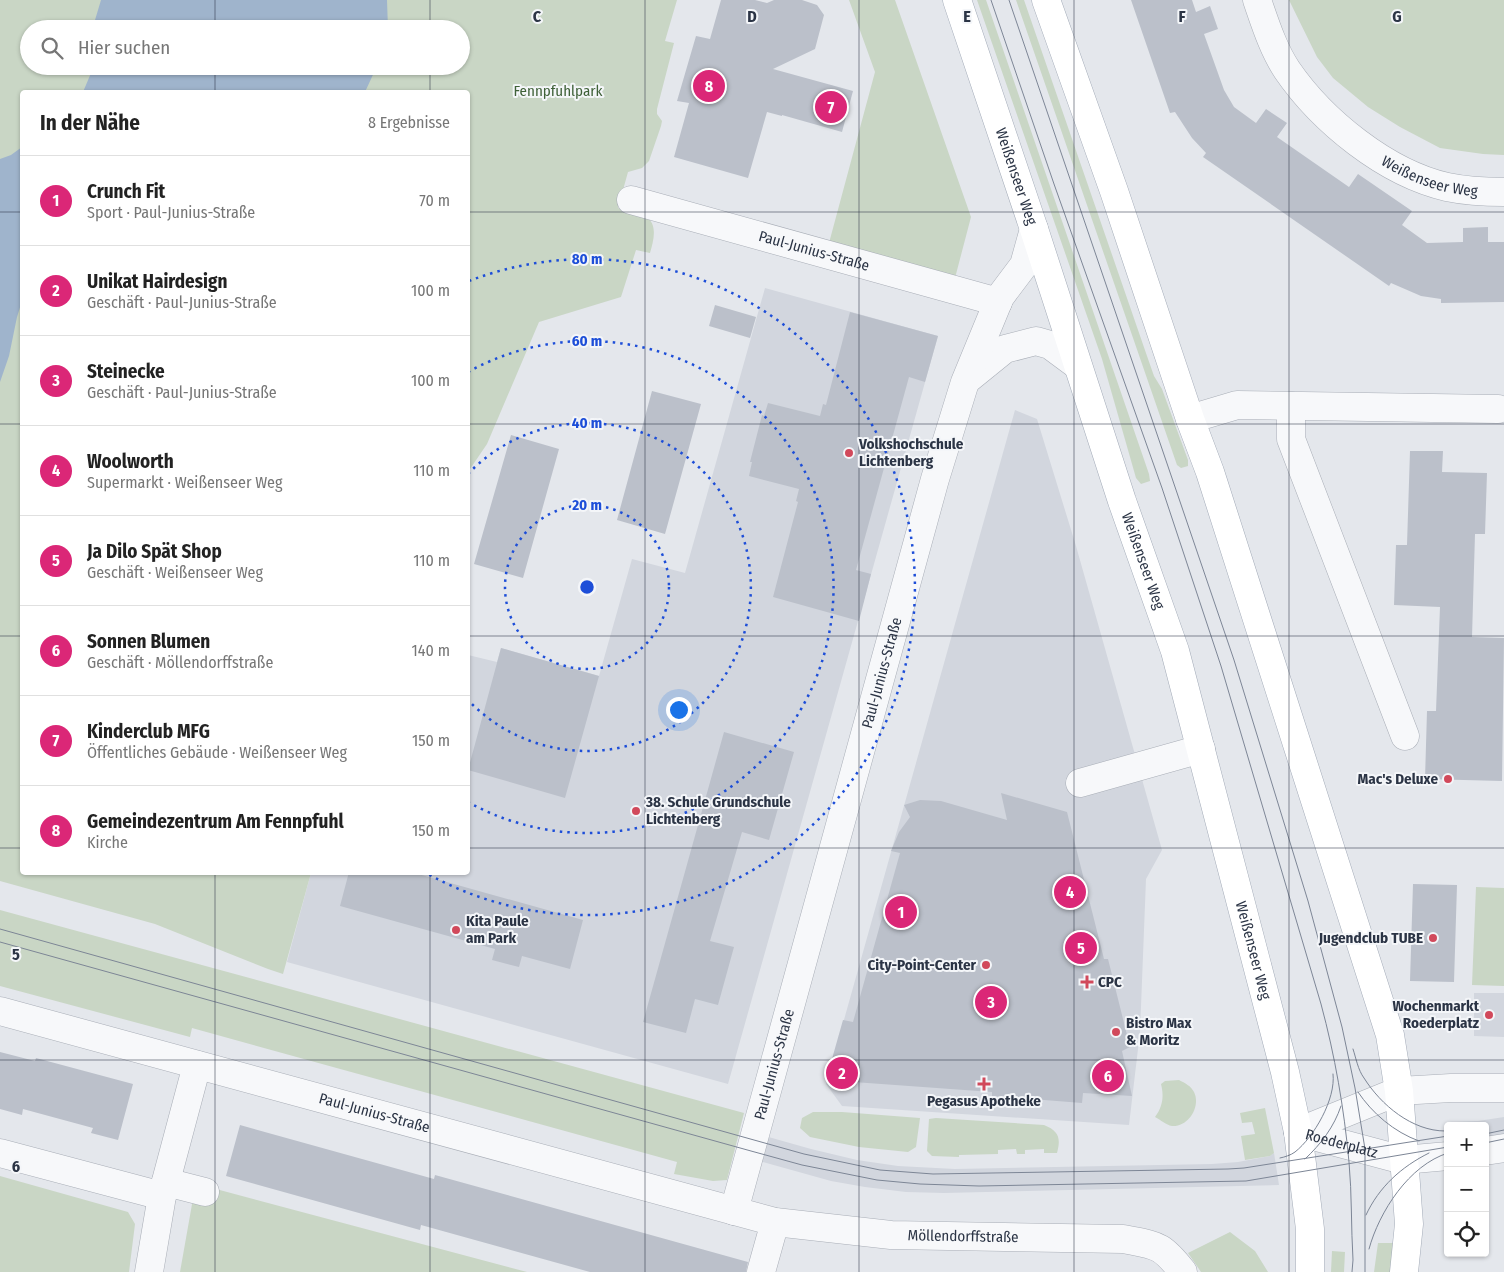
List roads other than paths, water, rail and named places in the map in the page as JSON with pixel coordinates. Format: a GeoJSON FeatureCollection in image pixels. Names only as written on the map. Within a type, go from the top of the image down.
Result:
{"type":"FeatureCollection","features":[{"type":"Feature","properties":{"kind":"main road","name":"Weißenseer Weg"},"geometry":{"type":"LineString","coordinates":[[956,0],[1034,229],[1122,501],[1175,651],[1281,1055],[1298,1132]]}},
{"type":"Feature","properties":{"kind":"main road"},"geometry":{"type":"LineString","coordinates":[[1046,0],[1114,191],[1190,419],[1210,472],[1390,1035],[1399,1092],[1409,1224],[1404,1272]]}},
{"type":"Feature","properties":{"kind":"main road"},"geometry":{"type":"LineString","coordinates":[[1298,1132],[1310,1229],[1310,1272]]}},
{"type":"Feature","properties":{"kind":"street","name":"Weißenseer Weg"},"geometry":{"type":"LineString","coordinates":[[1257,0],[1273,44],[1286,69],[1324,114],[1347,134],[1402,170],[1424,179],[1447,186],[1479,192],[1504,192]]}},
{"type":"Feature","properties":{"kind":"street","name":"Paul-Junius-Straße"},"geometry":{"type":"LineString","coordinates":[[631,200],[998,302]]}},
{"type":"Feature","properties":{"kind":"street","name":"Paul-Junius-Straße"},"geometry":{"type":"LineString","coordinates":[[0,1011],[734,1211],[935,479],[965,382],[998,302],[1024,265],[1034,229]]}},
{"type":"Feature","properties":{"kind":"street"},"geometry":{"type":"LineString","coordinates":[[965,382],[1004,349],[1036,341],[1050,345],[1077,365]]}},
{"type":"Feature","properties":{"kind":"street"},"geometry":{"type":"LineString","coordinates":[[1190,419],[1237,405],[1498,409]]}},
{"type":"Feature","properties":{"kind":"street"},"geometry":{"type":"LineString","coordinates":[[1291,406],[1291,439],[1405,736]]}},
{"type":"Feature","properties":{"kind":"street"},"geometry":{"type":"LineString","coordinates":[[1080,783],[1201,749]]}},
{"type":"Feature","properties":{"kind":"street"},"geometry":{"type":"LineString","coordinates":[[149,1272],[164,1189],[197,1064]]}},
{"type":"Feature","properties":{"kind":"street","name":"Roederplatz"},"geometry":{"type":"LineString","coordinates":[[1298,1132],[1399,1092],[1451,1088],[1504,1088]]}},
{"type":"Feature","properties":{"kind":"street","name":"Roederplatz"},"geometry":{"type":"LineString","coordinates":[[1298,1132],[1403,1160],[1444,1156]]}},
{"type":"Feature","properties":{"kind":"street"},"geometry":{"type":"LineString","coordinates":[[1489,1150],[1504,1148]]}},
{"type":"Feature","properties":{"kind":"street"},"geometry":{"type":"LineString","coordinates":[[0,1153],[164,1189],[205,1192]]}},
{"type":"Feature","properties":{"kind":"street","name":"Möllendorffstraße"},"geometry":{"type":"LineString","coordinates":[[734,1211],[775,1222],[891,1235],[1123,1240],[1161,1248],[1183,1272]]}},
{"type":"Feature","properties":{"kind":"street"},"geometry":{"type":"LineString","coordinates":[[761,1272],[775,1222]]}},
{"type":"Feature","properties":{"kind":"water"},"geometry":{"type":"Polygon","coordinates":[[[101,0],[387,0],[388,20],[95,20],[101,0]]]}},
{"type":"Feature","properties":{"kind":"water"},"geometry":{"type":"Polygon","coordinates":[[[90,75],[373,75],[366,90],[84,90],[90,75]]]}},
{"type":"Feature","properties":{"kind":"water"},"geometry":{"type":"Polygon","coordinates":[[[20,148],[20,307],[9,356],[0,382],[0,159],[11,155],[20,148]]]}},
{"type":"Feature","properties":{"kind":"tram line"},"geometry":{"type":"LineString","coordinates":[[991,0],[1162,488],[1221,666],[1321,1004],[1335,1063],[1347,1142],[1351,1186],[1352,1272]]}},
{"type":"Feature","properties":{"kind":"tram line"},"geometry":{"type":"LineString","coordinates":[[1009,0],[1234,660],[1308,901],[1342,1027],[1365,1149],[1365,1272]]}},
{"type":"Feature","properties":{"kind":"tram line"},"geometry":{"type":"LineString","coordinates":[[0,929],[804,1154],[880,1170],[933,1174],[1228,1169],[1444,1137]]}},
{"type":"Feature","properties":{"kind":"tram line"},"geometry":{"type":"LineString","coordinates":[[0,942],[802,1165],[877,1180],[979,1186],[1246,1181],[1444,1148]]}},
{"type":"Feature","properties":{"kind":"tram line"},"geometry":{"type":"LineString","coordinates":[[1353,1049],[1362,1075],[1388,1107],[1398,1115],[1421,1127],[1444,1131]]}},
{"type":"Feature","properties":{"kind":"tram line"},"geometry":{"type":"LineString","coordinates":[[1280,1158],[1295,1152],[1316,1127],[1331,1095],[1333,1074]]}},
{"type":"Feature","properties":{"kind":"tram line"},"geometry":{"type":"LineString","coordinates":[[1358,1092],[1384,1121],[1419,1141]]}},
{"type":"Feature","properties":{"kind":"tram line"},"geometry":{"type":"LineString","coordinates":[[1305,1159],[1326,1135],[1335,1121],[1341,1106]]}},
{"type":"Feature","properties":{"kind":"tram line"},"geometry":{"type":"LineString","coordinates":[[1489,1133],[1504,1130]]}},
{"type":"Feature","properties":{"kind":"tram line"},"geometry":{"type":"LineString","coordinates":[[1489,1142],[1504,1139]]}},
{"type":"Feature","properties":{"kind":"tram line"},"geometry":{"type":"LineString","coordinates":[[1366,1215],[1377,1195],[1400,1171],[1429,1153]]}},
{"type":"Feature","properties":{"kind":"tram line"},"geometry":{"type":"LineString","coordinates":[[1369,1249],[1380,1220],[1398,1192],[1421,1168],[1444,1155]]}},
{"type":"Feature","properties":{"kind":"place","name":"Gemeindezentrum Am Fennpfuhl"},"geometry":{"type":"Point","coordinates":[709,86]}},
{"type":"Feature","properties":{"kind":"place","name":"Kinderclub MFG"},"geometry":{"type":"Point","coordinates":[831,107]}},
{"type":"Feature","properties":{"kind":"place","name":"Volkshochschule Lichtenberg"},"geometry":{"type":"Point","coordinates":[849,453]}},
{"type":"Feature","properties":{"kind":"place","name":"Mac's Deluxe"},"geometry":{"type":"Point","coordinates":[1448,779]}},
{"type":"Feature","properties":{"kind":"place","name":"38. Schule Grundschule Lichtenberg"},"geometry":{"type":"Point","coordinates":[636,811]}},
{"type":"Feature","properties":{"kind":"place","name":"Woolworth"},"geometry":{"type":"Point","coordinates":[1070,892]}},
{"type":"Feature","properties":{"kind":"place","name":"Crunch Fit"},"geometry":{"type":"Point","coordinates":[901,912]}},
{"type":"Feature","properties":{"kind":"place","name":"Kita Paule am Park"},"geometry":{"type":"Point","coordinates":[456,930]}},
{"type":"Feature","properties":{"kind":"place","name":"Jugendclub TUBE"},"geometry":{"type":"Point","coordinates":[1433,938]}},
{"type":"Feature","properties":{"kind":"place","name":"Ja Dilo Spät Shop"},"geometry":{"type":"Point","coordinates":[1081,948]}},
{"type":"Feature","properties":{"kind":"place","name":"City-Point-Center"},"geometry":{"type":"Point","coordinates":[986,965]}},
{"type":"Feature","properties":{"kind":"place","name":"CPC"},"geometry":{"type":"Point","coordinates":[1087,982]}},
{"type":"Feature","properties":{"kind":"place","name":"Steinecke"},"geometry":{"type":"Point","coordinates":[991,1002]}},
{"type":"Feature","properties":{"kind":"place","name":"Wochenmarkt Roederplatz"},"geometry":{"type":"Point","coordinates":[1489,1015]}},
{"type":"Feature","properties":{"kind":"place","name":"Bistro Max & Moritz"},"geometry":{"type":"Point","coordinates":[1116,1032]}},
{"type":"Feature","properties":{"kind":"place","name":"Unikat Hairdesign"},"geometry":{"type":"Point","coordinates":[842,1073]}},
{"type":"Feature","properties":{"kind":"place","name":"Sonnen Blumen"},"geometry":{"type":"Point","coordinates":[1108,1076]}},
{"type":"Feature","properties":{"kind":"place","name":"Pegasus Apotheke"},"geometry":{"type":"Point","coordinates":[984,1084]}},
{"type":"Feature","properties":{"kind":"park label","name":"Fennpfuhlpark"},"geometry":{"type":"Point","coordinates":[558,91]}}]}
